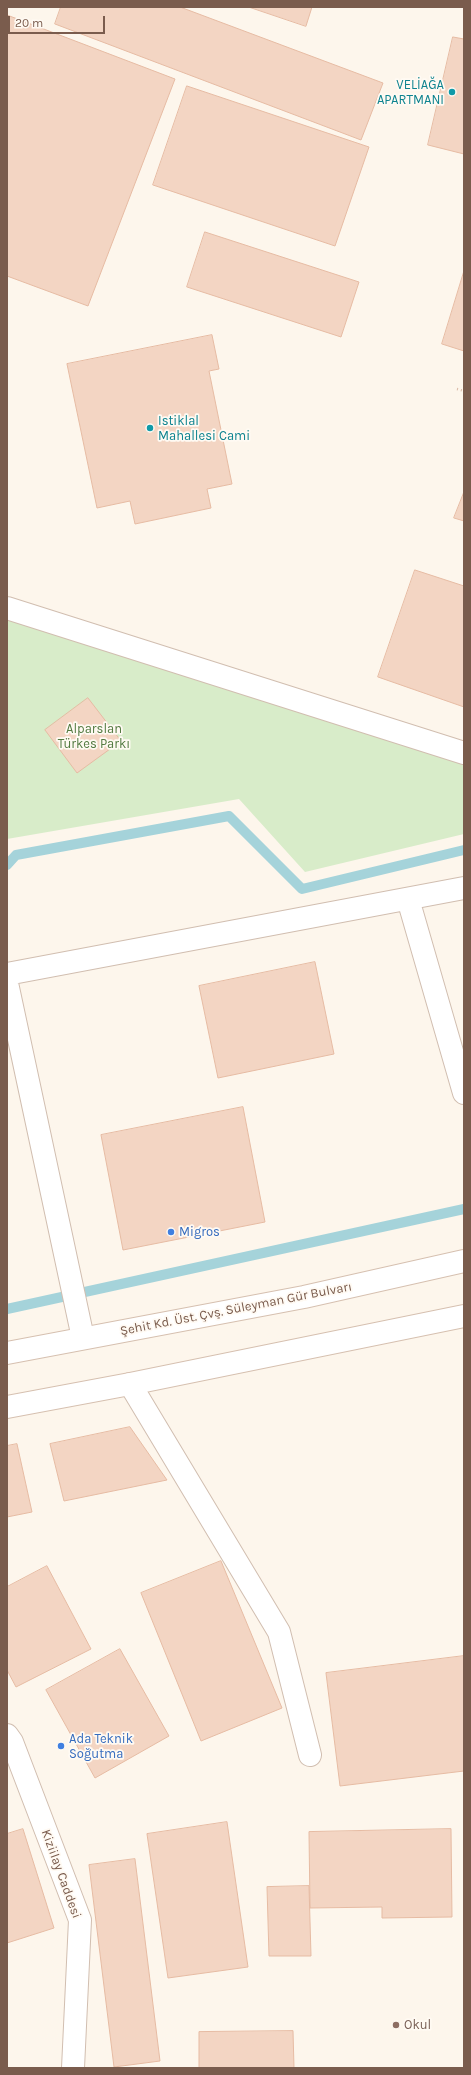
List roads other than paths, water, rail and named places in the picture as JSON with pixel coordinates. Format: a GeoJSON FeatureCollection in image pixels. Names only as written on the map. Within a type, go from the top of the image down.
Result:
{"type":"FeatureCollection","features":[{"type":"Feature","properties":{"kind":"street"},"geometry":{"type":"LineString","coordinates":[[7,608],[464,753]]}},
{"type":"Feature","properties":{"kind":"street"},"geometry":{"type":"LineString","coordinates":[[7,974],[464,888]]}},
{"type":"Feature","properties":{"kind":"street"},"geometry":{"type":"LineString","coordinates":[[408,899],[464,1093]]}},
{"type":"Feature","properties":{"kind":"street"},"geometry":{"type":"LineString","coordinates":[[7,983],[83,1338]]}},
{"type":"Feature","properties":{"kind":"street","name":"Şehit Kd. Üst. Çvş. Süleyman Gür Bulvarı"},"geometry":{"type":"LineString","coordinates":[[7,1353],[304,1297],[464,1261]]}},
{"type":"Feature","properties":{"kind":"street"},"geometry":{"type":"LineString","coordinates":[[7,1407],[130,1384],[464,1316]]}},
{"type":"Feature","properties":{"kind":"street"},"geometry":{"type":"LineString","coordinates":[[130,1384],[279,1632],[310,1755]]}},
{"type":"Feature","properties":{"kind":"street","name":"Kiziilay Caddesi"},"geometry":{"type":"LineString","coordinates":[[7,1735],[12,1742],[80,1920],[73,2068]]}},
{"type":"Feature","properties":{"kind":"waterway"},"geometry":{"type":"LineString","coordinates":[[7,865],[16,855],[229,816],[302,889],[464,850]]}},
{"type":"Feature","properties":{"kind":"waterway"},"geometry":{"type":"LineString","coordinates":[[7,1309],[464,1209]]}},
{"type":"Feature","properties":{"kind":"place","name":"VELİAĞA APARTMANI"},"geometry":{"type":"Point","coordinates":[452,92]}},
{"type":"Feature","properties":{"kind":"place","name":"Istiklal Mahallesi Cami"},"geometry":{"type":"Point","coordinates":[150,428]}},
{"type":"Feature","properties":{"kind":"place","name":"Migros"},"geometry":{"type":"Point","coordinates":[171,1232]}},
{"type":"Feature","properties":{"kind":"place","name":"Ada Teknik Soğutma"},"geometry":{"type":"Point","coordinates":[61,1746]}},
{"type":"Feature","properties":{"kind":"place","name":"Okul"},"geometry":{"type":"Point","coordinates":[396,2025]}},
{"type":"Feature","properties":{"kind":"park label","name":"Alparslan Türkes Parkı"},"geometry":{"type":"Point","coordinates":[94,736]}}]}
